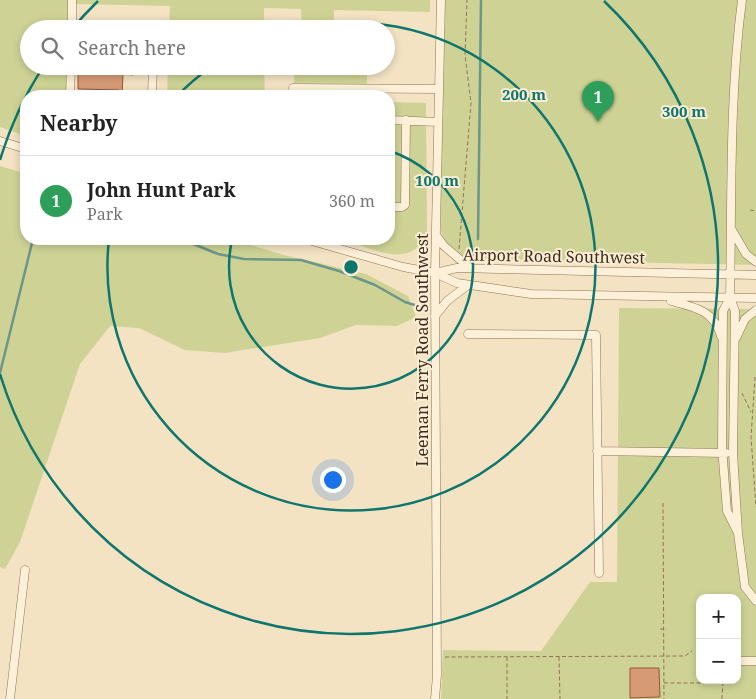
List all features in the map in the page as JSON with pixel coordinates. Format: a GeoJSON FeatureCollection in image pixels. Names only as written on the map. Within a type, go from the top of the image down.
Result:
{"type":"FeatureCollection","features":[{"type":"Feature","properties":{"kind":"street"},"geometry":{"type":"LineString","coordinates":[[72,0],[72,20]]}},
{"type":"Feature","properties":{"kind":"street","name":"Leeman Ferry Road Southwest"},"geometry":{"type":"LineString","coordinates":[[435,699],[437,657],[435,273],[441,0]]}},
{"type":"Feature","properties":{"kind":"street"},"geometry":{"type":"LineString","coordinates":[[742,0],[735,58],[733,102],[730,274],[730,298],[735,311],[733,453],[738,533],[745,587],[756,602]]}},
{"type":"Feature","properties":{"kind":"street"},"geometry":{"type":"LineString","coordinates":[[70,90],[71,75]]}},
{"type":"Feature","properties":{"kind":"street"},"geometry":{"type":"LineString","coordinates":[[152,90],[153,75]]}},
{"type":"Feature","properties":{"kind":"street"},"geometry":{"type":"LineString","coordinates":[[293,88],[439,89]]}},
{"type":"Feature","properties":{"kind":"street"},"geometry":{"type":"LineString","coordinates":[[395,120],[438,122]]}},
{"type":"Feature","properties":{"kind":"street"},"geometry":{"type":"LineString","coordinates":[[395,208],[402,208],[405,204],[406,120]]}},
{"type":"Feature","properties":{"kind":"street"},"geometry":{"type":"LineString","coordinates":[[0,141],[20,148]]}},
{"type":"Feature","properties":{"kind":"street"},"geometry":{"type":"LineString","coordinates":[[732,229],[746,254],[756,262]]}},
{"type":"Feature","properties":{"kind":"street"},"geometry":{"type":"LineString","coordinates":[[436,235],[452,254],[470,268]]}},
{"type":"Feature","properties":{"kind":"street"},"geometry":{"type":"LineString","coordinates":[[327,245],[403,267],[435,273]]}},
{"type":"Feature","properties":{"kind":"street","name":"Airport Road Southwest"},"geometry":{"type":"LineString","coordinates":[[435,273],[457,268],[470,268],[756,275]]}},
{"type":"Feature","properties":{"kind":"street","name":"Airport Road Southwest"},"geometry":{"type":"LineString","coordinates":[[435,273],[457,283],[531,294],[659,298],[756,298]]}},
{"type":"Feature","properties":{"kind":"street"},"geometry":{"type":"LineString","coordinates":[[435,316],[447,301],[468,285]]}},
{"type":"Feature","properties":{"kind":"street"},"geometry":{"type":"LineString","coordinates":[[659,298],[696,306],[706,312],[719,330],[723,342]]}},
{"type":"Feature","properties":{"kind":"street"},"geometry":{"type":"LineString","coordinates":[[730,298],[723,311],[722,453],[727,511],[738,533]]}},
{"type":"Feature","properties":{"kind":"street"},"geometry":{"type":"LineString","coordinates":[[734,342],[745,319],[756,310]]}},
{"type":"Feature","properties":{"kind":"street"},"geometry":{"type":"LineString","coordinates":[[468,334],[596,335],[599,573]]}},
{"type":"Feature","properties":{"kind":"street"},"geometry":{"type":"LineString","coordinates":[[597,451],[733,453]]}},
{"type":"Feature","properties":{"kind":"street"},"geometry":{"type":"LineString","coordinates":[[10,699],[26,570]]}},
{"type":"Feature","properties":{"kind":"street"},"geometry":{"type":"LineString","coordinates":[[741,661],[756,661]]}},
{"type":"Feature","properties":{"kind":"path"},"geometry":{"type":"LineString","coordinates":[[459,250],[471,103],[465,55],[467,0]]}},
{"type":"Feature","properties":{"kind":"path"},"geometry":{"type":"LineString","coordinates":[[750,210],[756,211]]}},
{"type":"Feature","properties":{"kind":"path"},"geometry":{"type":"LineString","coordinates":[[755,377],[751,452],[756,507]]}},
{"type":"Feature","properties":{"kind":"path"},"geometry":{"type":"LineString","coordinates":[[741,390],[752,413]]}},
{"type":"Feature","properties":{"kind":"path"},"geometry":{"type":"LineString","coordinates":[[663,503],[664,699]]}},
{"type":"Feature","properties":{"kind":"path"},"geometry":{"type":"LineString","coordinates":[[660,629],[667,629]]}},
{"type":"Feature","properties":{"kind":"path"},"geometry":{"type":"LineString","coordinates":[[437,657],[685,656],[692,651]]}},
{"type":"Feature","properties":{"kind":"path"},"geometry":{"type":"LineString","coordinates":[[559,656],[560,699]]}},
{"type":"Feature","properties":{"kind":"path"},"geometry":{"type":"LineString","coordinates":[[507,657],[507,699]]}},
{"type":"Feature","properties":{"kind":"path"},"geometry":{"type":"LineString","coordinates":[[664,683],[696,682]]}},
{"type":"Feature","properties":{"kind":"path"},"geometry":{"type":"LineString","coordinates":[[722,699],[723,684]]}},
{"type":"Feature","properties":{"kind":"green space"},"geometry":{"type":"Polygon","coordinates":[[[0,0],[430,0],[430,12],[334,10],[334,20],[302,20],[301,9],[264,8],[264,20],[169,20],[170,6],[74,4],[73,20],[20,20],[20,75],[72,75],[71,90],[20,90],[20,134],[0,127],[0,0]]]}},
{"type":"Feature","properties":{"kind":"green space"},"geometry":{"type":"Polygon","coordinates":[[[441,0],[756,0],[756,265],[468,259],[455,251],[448,244],[441,231],[441,0]]]}},
{"type":"Feature","properties":{"kind":"green space"},"geometry":{"type":"Polygon","coordinates":[[[168,75],[264,75],[265,90],[167,90],[168,75]]]}},
{"type":"Feature","properties":{"kind":"green space"},"geometry":{"type":"Polygon","coordinates":[[[294,75],[367,75],[367,84],[294,83],[294,75]]]}},
{"type":"Feature","properties":{"kind":"green space"},"geometry":{"type":"Polygon","coordinates":[[[395,102],[426,103],[427,232],[420,244],[412,251],[390,254],[360,245],[395,245],[395,102]]]}},
{"type":"Feature","properties":{"kind":"green space"},"geometry":{"type":"Polygon","coordinates":[[[0,166],[20,172],[20,245],[251,245],[284,255],[366,274],[408,296],[416,317],[397,326],[356,325],[320,338],[225,353],[185,350],[139,328],[110,326],[80,364],[20,542],[5,569],[0,567],[0,166]]]}},
{"type":"Feature","properties":{"kind":"green space"},"geometry":{"type":"Polygon","coordinates":[[[619,308],[756,309],[756,699],[441,699],[443,650],[541,651],[590,582],[617,582],[619,308]]]}},
{"type":"Feature","properties":{"kind":"building"},"geometry":{"type":"Polygon","coordinates":[[[78,75],[123,75],[122,90],[78,89],[78,75]]]}},
{"type":"Feature","properties":{"kind":"building"},"geometry":{"type":"Polygon","coordinates":[[[630,668],[659,668],[660,697],[630,698],[630,668]]]}},
{"type":"Feature","properties":{"kind":"waterway"},"geometry":{"type":"LineString","coordinates":[[478,239],[481,0]]}},
{"type":"Feature","properties":{"kind":"waterway"},"geometry":{"type":"LineString","coordinates":[[0,373],[32,245]]}},
{"type":"Feature","properties":{"kind":"waterway"},"geometry":{"type":"LineString","coordinates":[[196,245],[218,254],[244,259],[301,260],[339,271],[375,285],[405,302],[424,308]]}},
{"type":"Feature","properties":{"kind":"place","name":"John Hunt Park"},"geometry":{"type":"Point","coordinates":[598,122]}}]}
